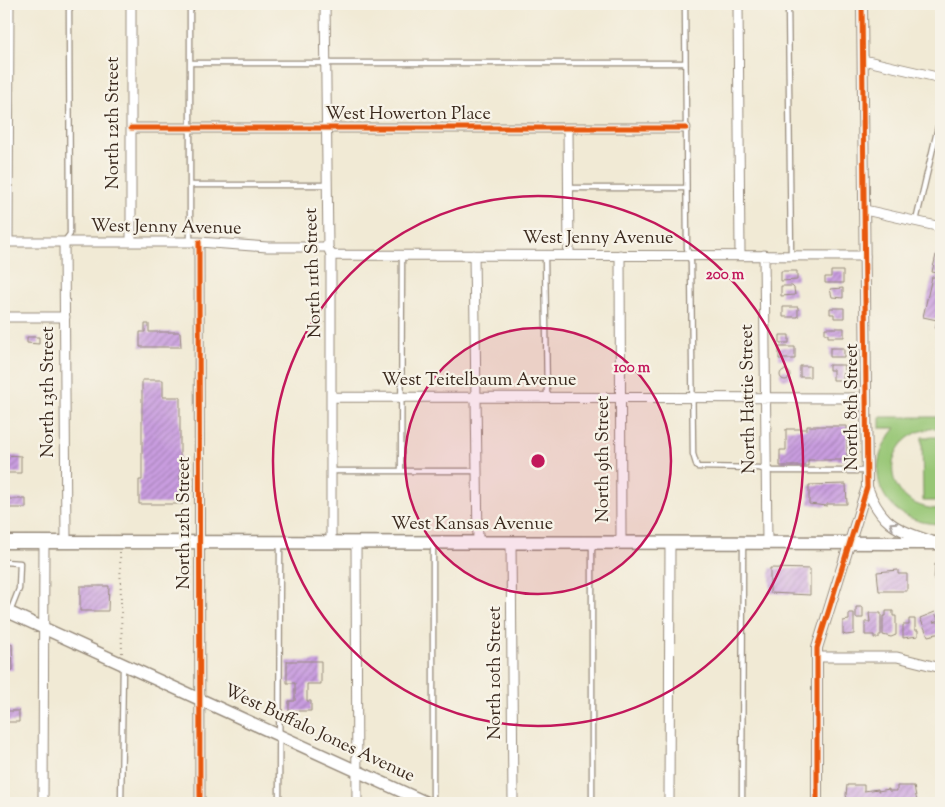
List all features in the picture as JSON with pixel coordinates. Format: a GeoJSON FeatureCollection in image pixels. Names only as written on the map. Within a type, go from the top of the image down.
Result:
{"type":"FeatureCollection","features":[{"type":"Feature","properties":{"kind":"main road","name":"West Kansas Avenue"},"geometry":{"type":"LineString","coordinates":[[4,542],[939,543]]}},
{"type":"Feature","properties":{"kind":"main road","name":"West Buffalo Jones Avenue"},"geometry":{"type":"LineString","coordinates":[[7,612],[357,769],[427,803]]}},
{"type":"Feature","properties":{"kind":"street"},"geometry":{"type":"LineString","coordinates":[[6,242],[9,4]]}},
{"type":"Feature","properties":{"kind":"street","name":"North 12th Street"},"geometry":{"type":"LineString","coordinates":[[131,4],[131,242]]}},
{"type":"Feature","properties":{"kind":"street","name":"North 11th Street"},"geometry":{"type":"LineString","coordinates":[[325,4],[332,397],[331,542]]}},
{"type":"Feature","properties":{"kind":"street"},"geometry":{"type":"LineString","coordinates":[[738,4],[740,255]]}},
{"type":"Feature","properties":{"kind":"street","name":"North 8th Street"},"geometry":{"type":"LineString","coordinates":[[817,803],[817,648],[867,487],[862,4]]}},
{"type":"Feature","properties":{"kind":"street"},"geometry":{"type":"LineString","coordinates":[[863,60],[941,78]]}},
{"type":"Feature","properties":{"kind":"street","name":"West Howerton Place"},"geometry":{"type":"LineString","coordinates":[[131,128],[686,128]]}},
{"type":"Feature","properties":{"kind":"street"},"geometry":{"type":"LineString","coordinates":[[568,128],[569,255]]}},
{"type":"Feature","properties":{"kind":"street"},"geometry":{"type":"LineString","coordinates":[[865,210],[941,227]]}},
{"type":"Feature","properties":{"kind":"street","name":"West Jenny Avenue"},"geometry":{"type":"LineString","coordinates":[[6,242],[194,242],[402,255],[864,256]]}},
{"type":"Feature","properties":{"kind":"street","name":"North 13th Street"},"geometry":{"type":"LineString","coordinates":[[64,242],[66,542]]}},
{"type":"Feature","properties":{"kind":"street","name":"North 12th Street"},"geometry":{"type":"LineString","coordinates":[[194,242],[200,803]]}},
{"type":"Feature","properties":{"kind":"street"},"geometry":{"type":"LineString","coordinates":[[474,255],[478,542]]}},
{"type":"Feature","properties":{"kind":"street","name":"North 9th Street"},"geometry":{"type":"LineString","coordinates":[[620,255],[621,542]]}},
{"type":"Feature","properties":{"kind":"street","name":"North Hattie Street"},"geometry":{"type":"LineString","coordinates":[[764,255],[767,543]]}},
{"type":"Feature","properties":{"kind":"street"},"geometry":{"type":"LineString","coordinates":[[4,317],[65,317]]}},
{"type":"Feature","properties":{"kind":"street","name":"West Teitelbaum Avenue"},"geometry":{"type":"LineString","coordinates":[[332,397],[866,398]]}},
{"type":"Feature","properties":{"kind":"street"},"geometry":{"type":"LineString","coordinates":[[867,487],[873,504],[883,519],[902,532],[939,543]]}},
{"type":"Feature","properties":{"kind":"street"},"geometry":{"type":"LineString","coordinates":[[43,803],[44,542]]}},
{"type":"Feature","properties":{"kind":"street"},"geometry":{"type":"LineString","coordinates":[[356,542],[357,803]]}},
{"type":"Feature","properties":{"kind":"street","name":"North 10th Street"},"geometry":{"type":"LineString","coordinates":[[512,542],[512,803]]}},
{"type":"Feature","properties":{"kind":"street"},"geometry":{"type":"LineString","coordinates":[[669,803],[670,542]]}},
{"type":"Feature","properties":{"kind":"street"},"geometry":{"type":"LineString","coordinates":[[817,657],[896,657],[941,668]]}},
{"type":"Feature","properties":{"kind":"lane"},"geometry":{"type":"LineString","coordinates":[[64,242],[70,234],[69,10],[73,4]]}},
{"type":"Feature","properties":{"kind":"lane"},"geometry":{"type":"LineString","coordinates":[[193,4],[190,11],[190,185],[194,242]]}},
{"type":"Feature","properties":{"kind":"lane"},"geometry":{"type":"LineString","coordinates":[[685,4],[686,188],[693,454],[697,467],[867,471]]}},
{"type":"Feature","properties":{"kind":"lane"},"geometry":{"type":"LineString","coordinates":[[788,4],[791,256]]}},
{"type":"Feature","properties":{"kind":"lane"},"geometry":{"type":"LineString","coordinates":[[190,62],[685,63]]}},
{"type":"Feature","properties":{"kind":"lane"},"geometry":{"type":"LineString","coordinates":[[916,221],[941,114]]}},
{"type":"Feature","properties":{"kind":"lane"},"geometry":{"type":"LineString","coordinates":[[190,185],[328,185]]}},
{"type":"Feature","properties":{"kind":"lane"},"geometry":{"type":"LineString","coordinates":[[568,188],[686,188]]}},
{"type":"Feature","properties":{"kind":"lane"},"geometry":{"type":"LineString","coordinates":[[401,471],[402,255]]}},
{"type":"Feature","properties":{"kind":"lane"},"geometry":{"type":"LineString","coordinates":[[545,255],[547,397]]}},
{"type":"Feature","properties":{"kind":"lane"},"geometry":{"type":"LineString","coordinates":[[332,471],[476,471]]}},
{"type":"Feature","properties":{"kind":"lane"},"geometry":{"type":"LineString","coordinates":[[279,803],[280,542]]}},
{"type":"Feature","properties":{"kind":"lane"},"geometry":{"type":"LineString","coordinates":[[592,542],[592,803]]}},
{"type":"Feature","properties":{"kind":"lane"},"geometry":{"type":"LineString","coordinates":[[433,543],[433,803]]}},
{"type":"Feature","properties":{"kind":"lane"},"geometry":{"type":"LineString","coordinates":[[742,803],[743,543]]}},
{"type":"Feature","properties":{"kind":"lane"},"geometry":{"type":"LineString","coordinates":[[4,562],[20,563],[19,589],[7,612]]}},
{"type":"Feature","properties":{"kind":"lane"},"geometry":{"type":"LineString","coordinates":[[122,803],[123,664]]}},
{"type":"Feature","properties":{"kind":"path"},"geometry":{"type":"LineString","coordinates":[[120,542],[123,664]]}},
{"type":"Feature","properties":{"kind":"green space"},"geometry":{"type":"Polygon","coordinates":[[[880,417],[941,417],[941,428],[920,431],[905,441],[896,454],[893,468],[896,483],[905,496],[920,506],[941,509],[941,524],[921,522],[905,515],[892,505],[883,493],[878,478],[879,462],[884,445],[896,428],[880,428],[880,417]]]}},
{"type":"Feature","properties":{"kind":"green space"},"geometry":{"type":"Polygon","coordinates":[[[922,437],[941,437],[941,501],[923,501],[922,437]]]}},
{"type":"Feature","properties":{"kind":"building"},"geometry":{"type":"Polygon","coordinates":[[[936,255],[941,256],[941,330],[935,329],[937,320],[923,317],[932,277],[936,277],[937,273],[932,272],[936,255]]]}},
{"type":"Feature","properties":{"kind":"building"},"geometry":{"type":"Polygon","coordinates":[[[781,271],[797,271],[797,280],[781,281],[781,271]]]}},
{"type":"Feature","properties":{"kind":"building"},"geometry":{"type":"Polygon","coordinates":[[[831,271],[843,271],[843,283],[825,283],[825,277],[831,277],[831,271]]]}},
{"type":"Feature","properties":{"kind":"building"},"geometry":{"type":"Polygon","coordinates":[[[781,286],[792,286],[795,295],[781,296],[781,286]]]}},
{"type":"Feature","properties":{"kind":"building"},"geometry":{"type":"Polygon","coordinates":[[[843,288],[843,298],[832,297],[830,289],[843,288]]]}},
{"type":"Feature","properties":{"kind":"building"},"geometry":{"type":"Polygon","coordinates":[[[783,307],[798,307],[798,317],[783,317],[783,307]]]}},
{"type":"Feature","properties":{"kind":"building"},"geometry":{"type":"Polygon","coordinates":[[[830,308],[844,308],[844,318],[834,318],[834,314],[830,314],[830,308]]]}},
{"type":"Feature","properties":{"kind":"building"},"geometry":{"type":"Polygon","coordinates":[[[145,324],[149,324],[149,332],[180,332],[181,347],[140,347],[140,332],[145,332],[145,324]]]}},
{"type":"Feature","properties":{"kind":"building"},"geometry":{"type":"Polygon","coordinates":[[[825,328],[844,328],[844,337],[828,337],[828,334],[825,334],[825,328]]]}},
{"type":"Feature","properties":{"kind":"building"},"geometry":{"type":"Polygon","coordinates":[[[780,335],[789,335],[789,343],[780,343],[780,335]]]}},
{"type":"Feature","properties":{"kind":"building"},"geometry":{"type":"Polygon","coordinates":[[[27,337],[39,337],[39,344],[27,343],[27,337]]]}},
{"type":"Feature","properties":{"kind":"building"},"geometry":{"type":"Polygon","coordinates":[[[779,347],[795,347],[795,359],[779,359],[779,347]]]}},
{"type":"Feature","properties":{"kind":"building"},"geometry":{"type":"Polygon","coordinates":[[[830,348],[844,348],[844,357],[830,357],[830,348]]]}},
{"type":"Feature","properties":{"kind":"building"},"geometry":{"type":"Polygon","coordinates":[[[829,365],[844,365],[843,380],[833,380],[833,370],[829,370],[829,365]]]}},
{"type":"Feature","properties":{"kind":"building"},"geometry":{"type":"Polygon","coordinates":[[[800,366],[810,366],[810,377],[800,377],[800,366]]]}},
{"type":"Feature","properties":{"kind":"building"},"geometry":{"type":"Polygon","coordinates":[[[783,370],[787,370],[790,375],[789,379],[783,380],[780,377],[780,373],[783,370]]]}},
{"type":"Feature","properties":{"kind":"building"},"geometry":{"type":"Polygon","coordinates":[[[142,380],[163,380],[163,397],[180,397],[180,480],[183,480],[183,504],[139,504],[139,480],[142,480],[142,380]]]}},
{"type":"Feature","properties":{"kind":"building"},"geometry":{"type":"Polygon","coordinates":[[[807,426],[847,426],[847,460],[808,460],[808,466],[780,466],[780,450],[786,450],[786,429],[807,429],[807,426]]]}},
{"type":"Feature","properties":{"kind":"building"},"geometry":{"type":"Polygon","coordinates":[[[4,455],[21,456],[21,473],[4,473],[4,455]]]}},
{"type":"Feature","properties":{"kind":"building"},"geometry":{"type":"Polygon","coordinates":[[[846,484],[847,504],[827,504],[827,506],[809,504],[809,485],[846,484]]]}},
{"type":"Feature","properties":{"kind":"building"},"geometry":{"type":"Polygon","coordinates":[[[4,499],[26,499],[26,508],[4,508],[4,499]]]}},
{"type":"Feature","properties":{"kind":"building"},"geometry":{"type":"Polygon","coordinates":[[[935,564],[941,564],[941,581],[934,581],[935,564]]]}},
{"type":"Feature","properties":{"kind":"building"},"geometry":{"type":"Polygon","coordinates":[[[770,568],[810,569],[810,595],[770,593],[770,568]]]}},
{"type":"Feature","properties":{"kind":"building"},"geometry":{"type":"Polygon","coordinates":[[[898,570],[898,574],[907,574],[907,591],[879,591],[877,572],[898,570]]]}},
{"type":"Feature","properties":{"kind":"building"},"geometry":{"type":"Polygon","coordinates":[[[80,586],[109,586],[108,611],[80,611],[80,586]]]}},
{"type":"Feature","properties":{"kind":"building"},"geometry":{"type":"Polygon","coordinates":[[[856,607],[863,607],[863,618],[856,618],[856,607]]]}},
{"type":"Feature","properties":{"kind":"building"},"geometry":{"type":"Polygon","coordinates":[[[886,611],[893,611],[893,616],[896,616],[896,635],[891,637],[883,635],[883,616],[886,616],[886,611]]]}},
{"type":"Feature","properties":{"kind":"building"},"geometry":{"type":"Polygon","coordinates":[[[935,612],[938,620],[933,622],[941,622],[941,633],[928,636],[920,618],[935,612]]]}},
{"type":"Feature","properties":{"kind":"building"},"geometry":{"type":"Polygon","coordinates":[[[849,613],[854,613],[854,634],[846,635],[843,634],[843,621],[849,620],[849,613]]]}},
{"type":"Feature","properties":{"kind":"building"},"geometry":{"type":"Polygon","coordinates":[[[869,613],[881,613],[881,635],[879,635],[879,638],[874,638],[874,635],[865,635],[865,622],[870,622],[869,613]]]}},
{"type":"Feature","properties":{"kind":"building"},"geometry":{"type":"Polygon","coordinates":[[[909,619],[915,619],[915,630],[918,630],[918,636],[903,638],[903,625],[909,625],[909,619]]]}},
{"type":"Feature","properties":{"kind":"building"},"geometry":{"type":"Polygon","coordinates":[[[4,644],[12,644],[13,670],[4,670],[4,644]]]}},
{"type":"Feature","properties":{"kind":"building"},"geometry":{"type":"Polygon","coordinates":[[[287,661],[321,661],[321,684],[307,684],[307,701],[311,701],[311,711],[289,711],[289,701],[295,701],[295,683],[287,683],[287,661]]]}},
{"type":"Feature","properties":{"kind":"building"},"geometry":{"type":"Polygon","coordinates":[[[4,711],[19,711],[19,722],[4,722],[4,711]]]}},
{"type":"Feature","properties":{"kind":"building"},"geometry":{"type":"Polygon","coordinates":[[[847,785],[864,785],[864,791],[889,789],[889,791],[897,791],[897,786],[914,786],[917,802],[848,803],[846,795],[847,785]]]}},
{"type":"Feature","properties":{"kind":"cycle path"},"geometry":{"type":"LineString","coordinates":[[817,803],[817,648],[867,487],[862,4]]}},
{"type":"Feature","properties":{"kind":"cycle path"},"geometry":{"type":"LineString","coordinates":[[131,128],[686,128]]}},
{"type":"Feature","properties":{"kind":"cycle path"},"geometry":{"type":"LineString","coordinates":[[199,242],[200,803]]}}]}
